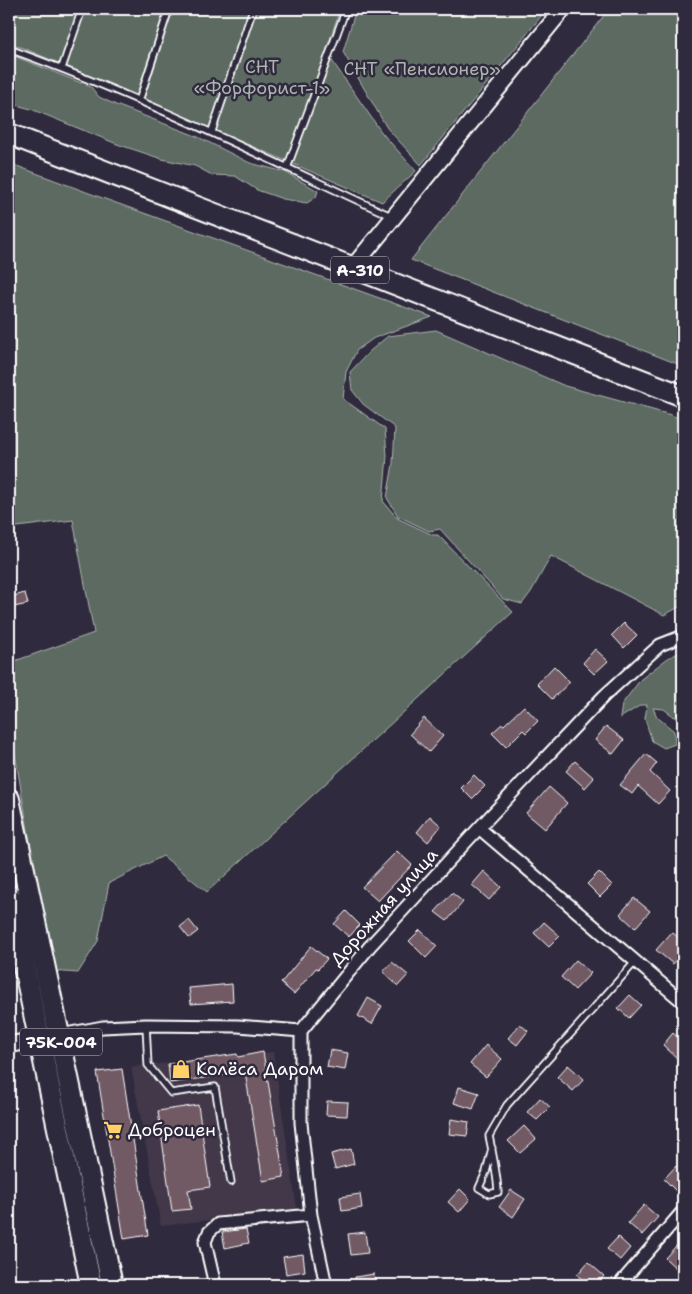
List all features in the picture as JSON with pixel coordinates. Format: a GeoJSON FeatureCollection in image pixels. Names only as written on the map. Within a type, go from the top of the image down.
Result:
{"type":"FeatureCollection","features":[{"type":"Feature","properties":{"kind":"highway","name":"А-310"},"geometry":{"type":"LineString","coordinates":[[9,134],[683,396]]}},
{"type":"Feature","properties":{"kind":"highway"},"geometry":{"type":"LineString","coordinates":[[9,140],[37,145]]}},
{"type":"Feature","properties":{"kind":"highway","name":"75К-004"},"geometry":{"type":"LineString","coordinates":[[9,799],[112,1285]]}},
{"type":"Feature","properties":{"kind":"highway","name":"75К-004"},"geometry":{"type":"LineString","coordinates":[[9,895],[90,1285]]}},
{"type":"Feature","properties":{"kind":"street"},"geometry":{"type":"LineString","coordinates":[[353,267],[563,9]]}},
{"type":"Feature","properties":{"kind":"street","name":"Дорожная улица"},"geometry":{"type":"LineString","coordinates":[[301,1031],[370,946],[604,696],[660,646],[683,636]]}},
{"type":"Feature","properties":{"kind":"street"},"geometry":{"type":"LineString","coordinates":[[479,828],[683,1002]]}},
{"type":"Feature","properties":{"kind":"street"},"geometry":{"type":"LineString","coordinates":[[9,1045],[103,1027],[146,1025],[238,1026],[301,1031],[301,1123],[311,1215],[326,1285]]}},
{"type":"Feature","properties":{"kind":"street"},"geometry":{"type":"LineString","coordinates":[[619,1285],[683,1211]]}},
{"type":"Feature","properties":{"kind":"street"},"geometry":{"type":"LineString","coordinates":[[215,1285],[205,1242],[209,1232],[218,1224],[311,1215]]}},
{"type":"Feature","properties":{"kind":"lane"},"geometry":{"type":"LineString","coordinates":[[62,68],[82,9]]}},
{"type":"Feature","properties":{"kind":"lane"},"geometry":{"type":"LineString","coordinates":[[140,101],[168,9]]}},
{"type":"Feature","properties":{"kind":"lane"},"geometry":{"type":"LineString","coordinates":[[212,131],[253,9]]}},
{"type":"Feature","properties":{"kind":"lane"},"geometry":{"type":"LineString","coordinates":[[287,168],[346,9]]}},
{"type":"Feature","properties":{"kind":"lane"},"geometry":{"type":"LineString","coordinates":[[9,49],[62,68],[212,131],[393,217]]}},
{"type":"Feature","properties":{"kind":"lane"},"geometry":{"type":"LineString","coordinates":[[492,1148],[486,1172],[479,1188],[489,1194],[498,1192],[497,1171],[492,1148],[489,1136],[506,1105],[636,961]]}},
{"type":"Feature","properties":{"kind":"lane"},"geometry":{"type":"LineString","coordinates":[[146,1025],[148,1065],[171,1093],[215,1087],[231,1182]]}},
{"type":"Feature","properties":{"kind":"shaded area"},"geometry":{"type":"Polygon","coordinates":[[[273,1052],[297,1209],[161,1226],[131,1067],[273,1052]]]}},
{"type":"Feature","properties":{"kind":"green space","name":"СНТ «Форфорист-1»"},"geometry":{"type":"Polygon","coordinates":[[[9,9],[340,9],[326,52],[382,133],[416,171],[382,202],[23,48],[9,44],[9,9]]]}},
{"type":"Feature","properties":{"kind":"green space","name":"СНТ «Пенсионер»"},"geometry":{"type":"Polygon","coordinates":[[[356,9],[547,9],[421,165],[387,128],[343,52],[356,9]]]}},
{"type":"Feature","properties":{"kind":"green space"},"geometry":{"type":"Polygon","coordinates":[[[609,9],[683,9],[683,366],[411,260],[609,9]]]}},
{"type":"Feature","properties":{"kind":"green space"},"geometry":{"type":"Polygon","coordinates":[[[9,54],[91,87],[99,97],[196,136],[250,163],[285,172],[318,191],[316,197],[307,203],[283,199],[257,190],[235,176],[212,175],[195,166],[162,159],[117,144],[31,109],[9,103],[9,54]]]}},
{"type":"Feature","properties":{"kind":"green space"},"geometry":{"type":"Polygon","coordinates":[[[9,163],[432,317],[374,338],[357,350],[346,372],[343,399],[385,429],[387,456],[383,501],[397,518],[433,535],[438,535],[513,612],[207,892],[163,856],[109,883],[98,941],[78,973],[52,971],[9,719],[9,663],[94,633],[73,520],[9,528],[9,163]]]}},
{"type":"Feature","properties":{"kind":"green space"},"geometry":{"type":"Polygon","coordinates":[[[436,330],[565,386],[683,420],[683,605],[664,615],[551,556],[522,604],[503,599],[440,529],[429,531],[398,516],[387,498],[393,464],[395,428],[363,404],[352,390],[350,372],[388,336],[436,330]]]}},
{"type":"Feature","properties":{"kind":"green space"},"geometry":{"type":"Polygon","coordinates":[[[680,652],[683,654],[683,724],[664,709],[653,708],[657,717],[674,731],[675,744],[664,748],[652,741],[645,719],[647,705],[641,705],[620,718],[622,704],[641,679],[668,658],[680,652]]]}},
{"type":"Feature","properties":{"kind":"building"},"geometry":{"type":"Polygon","coordinates":[[[25,593],[28,604],[9,608],[9,597],[25,593]]]}},
{"type":"Feature","properties":{"kind":"building"},"geometry":{"type":"Polygon","coordinates":[[[624,623],[637,635],[624,648],[612,635],[624,623]]]}},
{"type":"Feature","properties":{"kind":"building"},"geometry":{"type":"Polygon","coordinates":[[[595,649],[608,661],[594,674],[583,663],[595,649]]]}},
{"type":"Feature","properties":{"kind":"building"},"geometry":{"type":"Polygon","coordinates":[[[554,666],[570,682],[552,699],[537,684],[554,666]]]}},
{"type":"Feature","properties":{"kind":"building"},"geometry":{"type":"Polygon","coordinates":[[[524,706],[538,721],[526,733],[523,730],[506,747],[492,733],[502,724],[504,725],[524,706]]]}},
{"type":"Feature","properties":{"kind":"building"},"geometry":{"type":"Polygon","coordinates":[[[424,718],[443,736],[429,752],[410,734],[424,718]]]}},
{"type":"Feature","properties":{"kind":"building"},"geometry":{"type":"Polygon","coordinates":[[[606,726],[624,740],[613,754],[595,740],[606,726]]]}},
{"type":"Feature","properties":{"kind":"building"},"geometry":{"type":"Polygon","coordinates":[[[646,754],[657,763],[650,772],[670,791],[658,804],[638,786],[632,794],[620,785],[646,754]]]}},
{"type":"Feature","properties":{"kind":"building"},"geometry":{"type":"Polygon","coordinates":[[[575,761],[594,778],[585,788],[566,771],[575,761]]]}},
{"type":"Feature","properties":{"kind":"building"},"geometry":{"type":"Polygon","coordinates":[[[474,775],[485,786],[472,799],[461,788],[474,775]]]}},
{"type":"Feature","properties":{"kind":"building"},"geometry":{"type":"Polygon","coordinates":[[[549,787],[567,803],[545,829],[526,813],[549,787]]]}},
{"type":"Feature","properties":{"kind":"building"},"geometry":{"type":"Polygon","coordinates":[[[430,816],[441,826],[428,842],[417,832],[430,816]]]}},
{"type":"Feature","properties":{"kind":"building"},"geometry":{"type":"Polygon","coordinates":[[[397,851],[412,865],[378,901],[362,887],[397,851]]]}},
{"type":"Feature","properties":{"kind":"building"},"geometry":{"type":"Polygon","coordinates":[[[484,871],[501,887],[489,900],[472,885],[484,871]]]}},
{"type":"Feature","properties":{"kind":"building"},"geometry":{"type":"Polygon","coordinates":[[[599,872],[612,885],[600,897],[587,884],[599,872]]]}},
{"type":"Feature","properties":{"kind":"building"},"geometry":{"type":"Polygon","coordinates":[[[452,893],[463,902],[447,921],[435,912],[452,893]]]}},
{"type":"Feature","properties":{"kind":"building"},"geometry":{"type":"Polygon","coordinates":[[[634,898],[650,911],[635,928],[620,914],[634,898]]]}},
{"type":"Feature","properties":{"kind":"building"},"geometry":{"type":"Polygon","coordinates":[[[346,911],[360,925],[349,937],[334,924],[346,911]]]}},
{"type":"Feature","properties":{"kind":"building"},"geometry":{"type":"Polygon","coordinates":[[[189,920],[198,931],[189,938],[180,927],[189,920]]]}},
{"type":"Feature","properties":{"kind":"building"},"geometry":{"type":"Polygon","coordinates":[[[544,922],[560,936],[549,947],[534,933],[544,922]]]}},
{"type":"Feature","properties":{"kind":"building"},"geometry":{"type":"Polygon","coordinates":[[[420,930],[437,946],[426,958],[409,941],[420,930]]]}},
{"type":"Feature","properties":{"kind":"building"},"geometry":{"type":"Polygon","coordinates":[[[672,932],[683,942],[683,952],[673,964],[656,950],[672,932]]]}},
{"type":"Feature","properties":{"kind":"building"},"geometry":{"type":"Polygon","coordinates":[[[311,946],[327,959],[318,969],[316,968],[294,994],[281,983],[311,946]]]}},
{"type":"Feature","properties":{"kind":"building"},"geometry":{"type":"Polygon","coordinates":[[[576,960],[591,973],[575,990],[561,977],[576,960]]]}},
{"type":"Feature","properties":{"kind":"building"},"geometry":{"type":"Polygon","coordinates":[[[392,962],[408,975],[398,986],[383,972],[392,962]]]}},
{"type":"Feature","properties":{"kind":"building"},"geometry":{"type":"Polygon","coordinates":[[[232,984],[233,1001],[191,1004],[189,988],[232,984]]]}},
{"type":"Feature","properties":{"kind":"building"},"geometry":{"type":"Polygon","coordinates":[[[630,995],[641,1005],[629,1018],[618,1008],[630,995]]]}},
{"type":"Feature","properties":{"kind":"building"},"geometry":{"type":"Polygon","coordinates":[[[368,998],[382,1006],[372,1024],[358,1016],[368,998]]]}},
{"type":"Feature","properties":{"kind":"building"},"geometry":{"type":"Polygon","coordinates":[[[520,1024],[528,1031],[517,1045],[508,1038],[520,1024]]]}},
{"type":"Feature","properties":{"kind":"building"},"geometry":{"type":"Polygon","coordinates":[[[673,1033],[683,1042],[683,1053],[678,1059],[663,1045],[673,1033]]]}},
{"type":"Feature","properties":{"kind":"building"},"geometry":{"type":"Polygon","coordinates":[[[486,1045],[502,1059],[486,1077],[470,1064],[486,1045]]]}},
{"type":"Feature","properties":{"kind":"building"},"geometry":{"type":"Polygon","coordinates":[[[330,1050],[348,1053],[345,1070],[327,1067],[330,1050]]]}},
{"type":"Feature","properties":{"kind":"building"},"geometry":{"type":"Polygon","coordinates":[[[263,1052],[284,1177],[263,1181],[245,1072],[170,1083],[168,1064],[237,1054],[238,1057],[263,1052]]]}},
{"type":"Feature","properties":{"kind":"building"},"geometry":{"type":"Polygon","coordinates":[[[568,1065],[584,1079],[573,1091],[557,1077],[568,1065]]]}},
{"type":"Feature","properties":{"kind":"building"},"geometry":{"type":"Polygon","coordinates":[[[122,1069],[148,1235],[124,1239],[97,1072],[122,1069]]]}},
{"type":"Feature","properties":{"kind":"building"},"geometry":{"type":"Polygon","coordinates":[[[459,1087],[479,1093],[473,1109],[454,1103],[459,1087]]]}},
{"type":"Feature","properties":{"kind":"building"},"geometry":{"type":"Polygon","coordinates":[[[540,1098],[550,1107],[537,1120],[527,1112],[540,1098]]]}},
{"type":"Feature","properties":{"kind":"building"},"geometry":{"type":"Polygon","coordinates":[[[327,1101],[348,1102],[347,1116],[326,1115],[327,1101]]]}},
{"type":"Feature","properties":{"kind":"building"},"geometry":{"type":"Polygon","coordinates":[[[198,1105],[210,1187],[188,1190],[191,1209],[172,1211],[158,1111],[198,1105]]]}},
{"type":"Feature","properties":{"kind":"building"},"geometry":{"type":"Polygon","coordinates":[[[451,1119],[469,1122],[467,1136],[449,1134],[451,1119]]]}},
{"type":"Feature","properties":{"kind":"building"},"geometry":{"type":"Polygon","coordinates":[[[524,1126],[536,1139],[520,1153],[508,1141],[524,1126]]]}},
{"type":"Feature","properties":{"kind":"building"},"geometry":{"type":"Polygon","coordinates":[[[351,1149],[354,1164],[335,1169],[331,1154],[351,1149]]]}},
{"type":"Feature","properties":{"kind":"building"},"geometry":{"type":"Polygon","coordinates":[[[676,1166],[683,1173],[683,1186],[677,1192],[664,1179],[676,1166]]]}},
{"type":"Feature","properties":{"kind":"building"},"geometry":{"type":"Polygon","coordinates":[[[460,1189],[470,1199],[459,1212],[448,1202],[460,1189]]]}},
{"type":"Feature","properties":{"kind":"building"},"geometry":{"type":"Polygon","coordinates":[[[511,1190],[525,1199],[513,1217],[499,1207],[511,1190]]]}},
{"type":"Feature","properties":{"kind":"building"},"geometry":{"type":"Polygon","coordinates":[[[360,1194],[362,1208],[342,1211],[340,1197],[360,1194]]]}},
{"type":"Feature","properties":{"kind":"building"},"geometry":{"type":"Polygon","coordinates":[[[644,1205],[658,1217],[642,1235],[628,1223],[644,1205]]]}},
{"type":"Feature","properties":{"kind":"building"},"geometry":{"type":"Polygon","coordinates":[[[246,1229],[249,1243],[225,1248],[222,1232],[246,1229]]]}},
{"type":"Feature","properties":{"kind":"building"},"geometry":{"type":"Polygon","coordinates":[[[365,1232],[368,1253],[351,1255],[348,1234],[365,1232]]]}},
{"type":"Feature","properties":{"kind":"building"},"geometry":{"type":"Polygon","coordinates":[[[618,1237],[630,1248],[620,1260],[607,1249],[618,1237]]]}},
{"type":"Feature","properties":{"kind":"building"},"geometry":{"type":"Polygon","coordinates":[[[677,1245],[683,1251],[683,1264],[678,1270],[665,1258],[677,1245]]]}},
{"type":"Feature","properties":{"kind":"building"},"geometry":{"type":"Polygon","coordinates":[[[303,1254],[305,1271],[286,1274],[283,1257],[303,1254]]]}},
{"type":"Feature","properties":{"kind":"building"},"geometry":{"type":"Polygon","coordinates":[[[588,1262],[604,1276],[596,1285],[589,1285],[577,1275],[588,1262]]]}},
{"type":"Feature","properties":{"kind":"building"},"geometry":{"type":"Polygon","coordinates":[[[374,1274],[375,1285],[356,1285],[355,1277],[374,1274]]]}},
{"type":"Feature","properties":{"kind":"place","name":"Колёса Даром"},"geometry":{"type":"Point","coordinates":[181,1069]}},
{"type":"Feature","properties":{"kind":"place","name":"Доброцен"},"geometry":{"type":"Point","coordinates":[113,1130]}}]}
